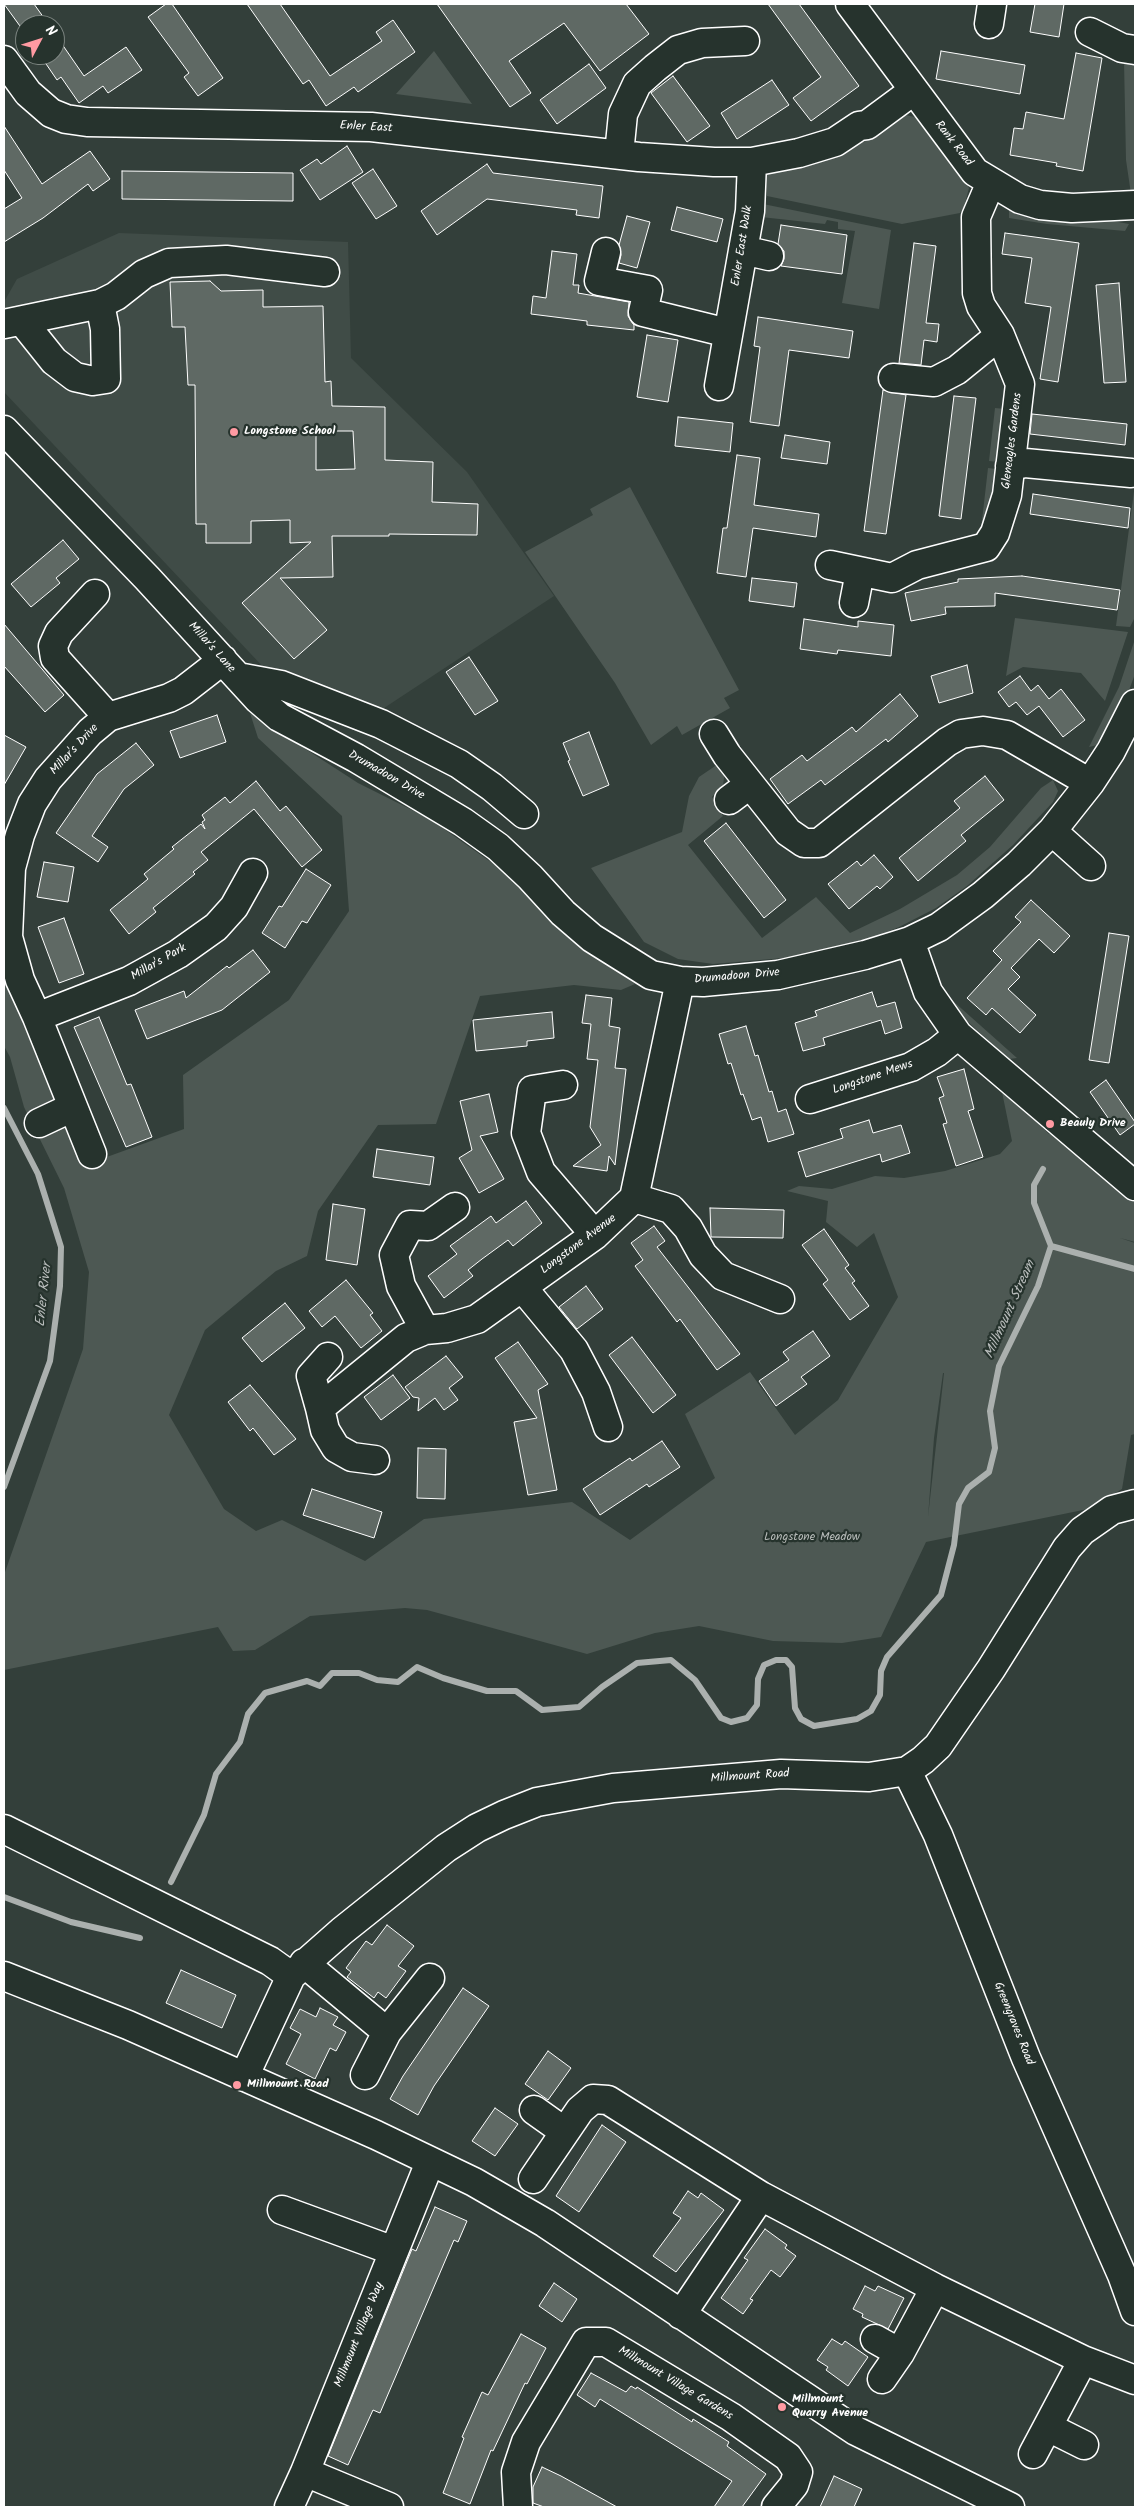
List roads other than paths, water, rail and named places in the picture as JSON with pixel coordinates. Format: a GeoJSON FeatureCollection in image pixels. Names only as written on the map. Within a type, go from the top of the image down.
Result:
{"type":"FeatureCollection","features":[{"type":"Feature","properties":{"kind":"street","name":"Rank Road"},"geometry":{"type":"LineString","coordinates":[[850,4],[975,172],[1020,199],[1040,206],[1072,208],[1135,206]]}},
{"type":"Feature","properties":{"kind":"street"},"geometry":{"type":"LineString","coordinates":[[1090,32],[1122,48],[1135,50]]}},
{"type":"Feature","properties":{"kind":"street"},"geometry":{"type":"LineString","coordinates":[[619,154],[623,114],[637,84],[678,50],[702,43],[745,41]]}},
{"type":"Feature","properties":{"kind":"street","name":"Enler East"},"geometry":{"type":"LineString","coordinates":[[8,76],[51,113],[66,120],[87,122],[371,127],[670,160],[752,162]]}},
{"type":"Feature","properties":{"kind":"street"},"geometry":{"type":"LineString","coordinates":[[752,162],[798,153],[835,142],[859,126],[867,125],[913,91]]}},
{"type":"Feature","properties":{"kind":"street","name":"Enler East Walk"},"geometry":{"type":"LineString","coordinates":[[719,386],[728,333],[756,253],[750,211],[752,162]]}},
{"type":"Feature","properties":{"kind":"street","name":"Gleneagles Gardens"},"geometry":{"type":"LineString","coordinates":[[830,565],[892,578],[917,565],[986,547],[995,533],[1007,495],[1020,384],[1000,335],[981,306],[977,294],[976,217],[991,182]]}},
{"type":"Feature","properties":{"kind":"street"},"geometry":{"type":"LineString","coordinates":[[606,252],[599,281],[648,290],[643,312],[728,333]]}},
{"type":"Feature","properties":{"kind":"street"},"geometry":{"type":"LineString","coordinates":[[13,322],[100,304],[116,296],[144,274],[169,263],[226,260],[278,268],[325,272]]}},
{"type":"Feature","properties":{"kind":"street"},"geometry":{"type":"LineString","coordinates":[[13,322],[54,361],[75,377],[93,381],[106,379],[105,329],[100,304]]}},
{"type":"Feature","properties":{"kind":"street"},"geometry":{"type":"LineString","coordinates":[[893,378],[934,382],[957,370],[1000,335]]}},
{"type":"Feature","properties":{"kind":"street","name":"Millar's Lane"},"geometry":{"type":"LineString","coordinates":[[4,430],[147,578],[230,669],[281,685],[381,724],[459,764],[492,787],[524,814]]}},
{"type":"Feature","properties":{"kind":"street"},"geometry":{"type":"LineString","coordinates":[[1010,466],[1025,463],[1131,473]]}},
{"type":"Feature","properties":{"kind":"street"},"geometry":{"type":"LineString","coordinates":[[854,604],[860,572]]}},
{"type":"Feature","properties":{"kind":"street"},"geometry":{"type":"LineString","coordinates":[[95,594],[59,633],[54,646],[55,658],[108,716]]}},
{"type":"Feature","properties":{"kind":"street","name":"Millar's Drive"},"geometry":{"type":"LineString","coordinates":[[92,1154],[37,1016],[20,980],[8,937],[7,867],[32,804],[48,779],[68,753],[108,716],[169,698],[230,669]]}},
{"type":"Feature","properties":{"kind":"street","name":"Drumadoon Drive"},"geometry":{"type":"LineString","coordinates":[[230,669],[279,717],[356,758],[463,822],[504,853],[530,877],[563,913],[592,938],[624,960],[651,975],[680,981],[731,980],[778,975],[865,955],[910,941],[939,928],[983,895],[1019,864],[1052,831],[1090,783],[1111,751],[1135,704]]}},
{"type":"Feature","properties":{"kind":"street"},"geometry":{"type":"LineString","coordinates":[[720,744],[739,792],[804,844],[819,843],[946,742],[961,734],[984,731],[1007,736],[1090,783]]}},
{"type":"Feature","properties":{"kind":"street"},"geometry":{"type":"LineString","coordinates":[[1052,831],[1091,866]]}},
{"type":"Feature","properties":{"kind":"street","name":"Millar's Park"},"geometry":{"type":"LineString","coordinates":[[37,1016],[129,981],[178,954],[216,927],[234,907],[253,873]]}},
{"type":"Feature","properties":{"kind":"street"},"geometry":{"type":"LineString","coordinates":[[910,941],[928,992],[958,1035],[1135,1186]]}},
{"type":"Feature","properties":{"kind":"street"},"geometry":{"type":"LineString","coordinates":[[680,981],[634,1198],[672,1209],[688,1228],[703,1255],[723,1276],[780,1299]]}},
{"type":"Feature","properties":{"kind":"street","name":"Longstone Mews"},"geometry":{"type":"LineString","coordinates":[[810,1099],[911,1067],[937,1052],[958,1035]]}},
{"type":"Feature","properties":{"kind":"street"},"geometry":{"type":"LineString","coordinates":[[563,1085],[532,1090],[526,1133],[541,1172],[595,1236]]}},
{"type":"Feature","properties":{"kind":"street"},"geometry":{"type":"LineString","coordinates":[[39,1123],[73,1107]]}},
{"type":"Feature","properties":{"kind":"street","name":"Longstone Avenue"},"geometry":{"type":"LineString","coordinates":[[320,1408],[406,1338],[425,1330],[447,1328],[477,1319],[595,1236],[634,1198]]}},
{"type":"Feature","properties":{"kind":"street"},"geometry":{"type":"LineString","coordinates":[[425,1330],[401,1286],[394,1255],[410,1225],[428,1226],[455,1207]]}},
{"type":"Feature","properties":{"kind":"street"},"geometry":{"type":"LineString","coordinates":[[522,1287],[574,1350],[596,1392],[608,1427]]}},
{"type":"Feature","properties":{"kind":"street"},"geometry":{"type":"LineString","coordinates":[[328,1357],[311,1376],[326,1430],[336,1448],[352,1457],[375,1460]]}},
{"type":"Feature","properties":{"kind":"street","name":"Millmount Road"},"geometry":{"type":"LineString","coordinates":[[244,2077],[297,1970],[446,1848],[477,1828],[537,1802],[613,1788],[790,1774],[869,1777],[907,1771],[938,1746],[991,1669],[1067,1548],[1082,1531],[1112,1510],[1135,1504]]}},
{"type":"Feature","properties":{"kind":"street","name":"Greengraves Road"},"geometry":{"type":"LineString","coordinates":[[907,1771],[938,1835],[1026,2058],[1129,2272],[1135,2311]]}},
{"type":"Feature","properties":{"kind":"street"},"geometry":{"type":"LineString","coordinates":[[4,1829],[270,1961],[297,1970],[387,2032]]}},
{"type":"Feature","properties":{"kind":"street"},"geometry":{"type":"LineString","coordinates":[[4,1976],[128,2025],[376,2135],[474,2182],[545,2223],[856,2431],[1010,2507]]}},
{"type":"Feature","properties":{"kind":"street"},"geometry":{"type":"LineString","coordinates":[[366,2075],[387,2032],[430,1978]]}},
{"type":"Feature","properties":{"kind":"street"},"geometry":{"type":"LineString","coordinates":[[533,2179],[580,2110],[593,2099],[608,2100],[762,2196],[935,2288],[1083,2360],[1135,2380]]}},
{"type":"Feature","properties":{"kind":"street"},"geometry":{"type":"LineString","coordinates":[[534,2110],[565,2132]]}},
{"type":"Feature","properties":{"kind":"street","name":"Millmount Village Way"},"geometry":{"type":"LineString","coordinates":[[289,2507],[305,2472],[430,2162]]}},
{"type":"Feature","properties":{"kind":"street"},"geometry":{"type":"LineString","coordinates":[[681,2315],[762,2196]]}},
{"type":"Feature","properties":{"kind":"street"},"geometry":{"type":"LineString","coordinates":[[282,2210],[394,2251]]}},
{"type":"Feature","properties":{"kind":"street"},"geometry":{"type":"LineString","coordinates":[[882,2379],[900,2353],[935,2288]]}},
{"type":"Feature","properties":{"kind":"street"},"geometry":{"type":"LineString","coordinates":[[875,2339],[900,2353]]}},
{"type":"Feature","properties":{"kind":"street","name":"Millmount Village Gardens"},"geometry":{"type":"LineString","coordinates":[[518,2507],[516,2472],[526,2442],[586,2342],[606,2342],[731,2417],[788,2457],[798,2472],[794,2485],[776,2507]]}},
{"type":"Feature","properties":{"kind":"street"},"geometry":{"type":"LineString","coordinates":[[1033,2454],[1083,2360]]}},
{"type":"Feature","properties":{"kind":"street"},"geometry":{"type":"LineString","coordinates":[[1048,2427],[1084,2445]]}},
{"type":"Feature","properties":{"kind":"street"},"geometry":{"type":"LineString","coordinates":[[305,2472],[389,2507]]}},
{"type":"Feature","properties":{"kind":"waterway","name":"Enler River"},"geometry":{"type":"LineString","coordinates":[[4,1108],[38,1174],[61,1247],[60,1286],[50,1361],[4,1487]]}},
{"type":"Feature","properties":{"kind":"waterway"},"geometry":{"type":"LineString","coordinates":[[1043,1169],[1034,1185],[1034,1203],[1051,1246]]}},
{"type":"Feature","properties":{"kind":"waterway"},"geometry":{"type":"LineString","coordinates":[[1051,1246],[1135,1269]]}},
{"type":"Feature","properties":{"kind":"waterway","name":"Millmount Stream"},"geometry":{"type":"LineString","coordinates":[[171,1882],[204,1815],[216,1774],[240,1742],[248,1714],[265,1693],[307,1681],[320,1686],[332,1673],[359,1673],[377,1680],[398,1682],[417,1667],[443,1678],[487,1691],[516,1691],[542,1710],[579,1707],[602,1687],[637,1663],[671,1660],[695,1680],[721,1718],[731,1722],[747,1718],[757,1705],[758,1679],[764,1665],[776,1660],[786,1660],[792,1667],[795,1708],[801,1719],[814,1726],[857,1719],[871,1711],[880,1695],[881,1671],[887,1657],[941,1595],[954,1545],[959,1504],[968,1488],[989,1472],[995,1448],[990,1411],[999,1366],[1038,1286],[1051,1246]]}},
{"type":"Feature","properties":{"kind":"waterway","name":"Millmount Stream"},"geometry":{"type":"LineString","coordinates":[[4,1897],[71,1922],[140,1938]]}},
{"type":"Feature","properties":{"kind":"place","name":"Longstone School"},"geometry":{"type":"Point","coordinates":[234,432]}},
{"type":"Feature","properties":{"kind":"place","name":"Beauly Drive"},"geometry":{"type":"Point","coordinates":[1050,1124]}},
{"type":"Feature","properties":{"kind":"place","name":"Millmount Road"},"geometry":{"type":"Point","coordinates":[237,2085]}},
{"type":"Feature","properties":{"kind":"place","name":"Millmount Quarry Avenue"},"geometry":{"type":"Point","coordinates":[782,2407]}},
{"type":"Feature","properties":{"kind":"park label","name":"Longstone Meadow"},"geometry":{"type":"Point","coordinates":[812,1538]}}]}
